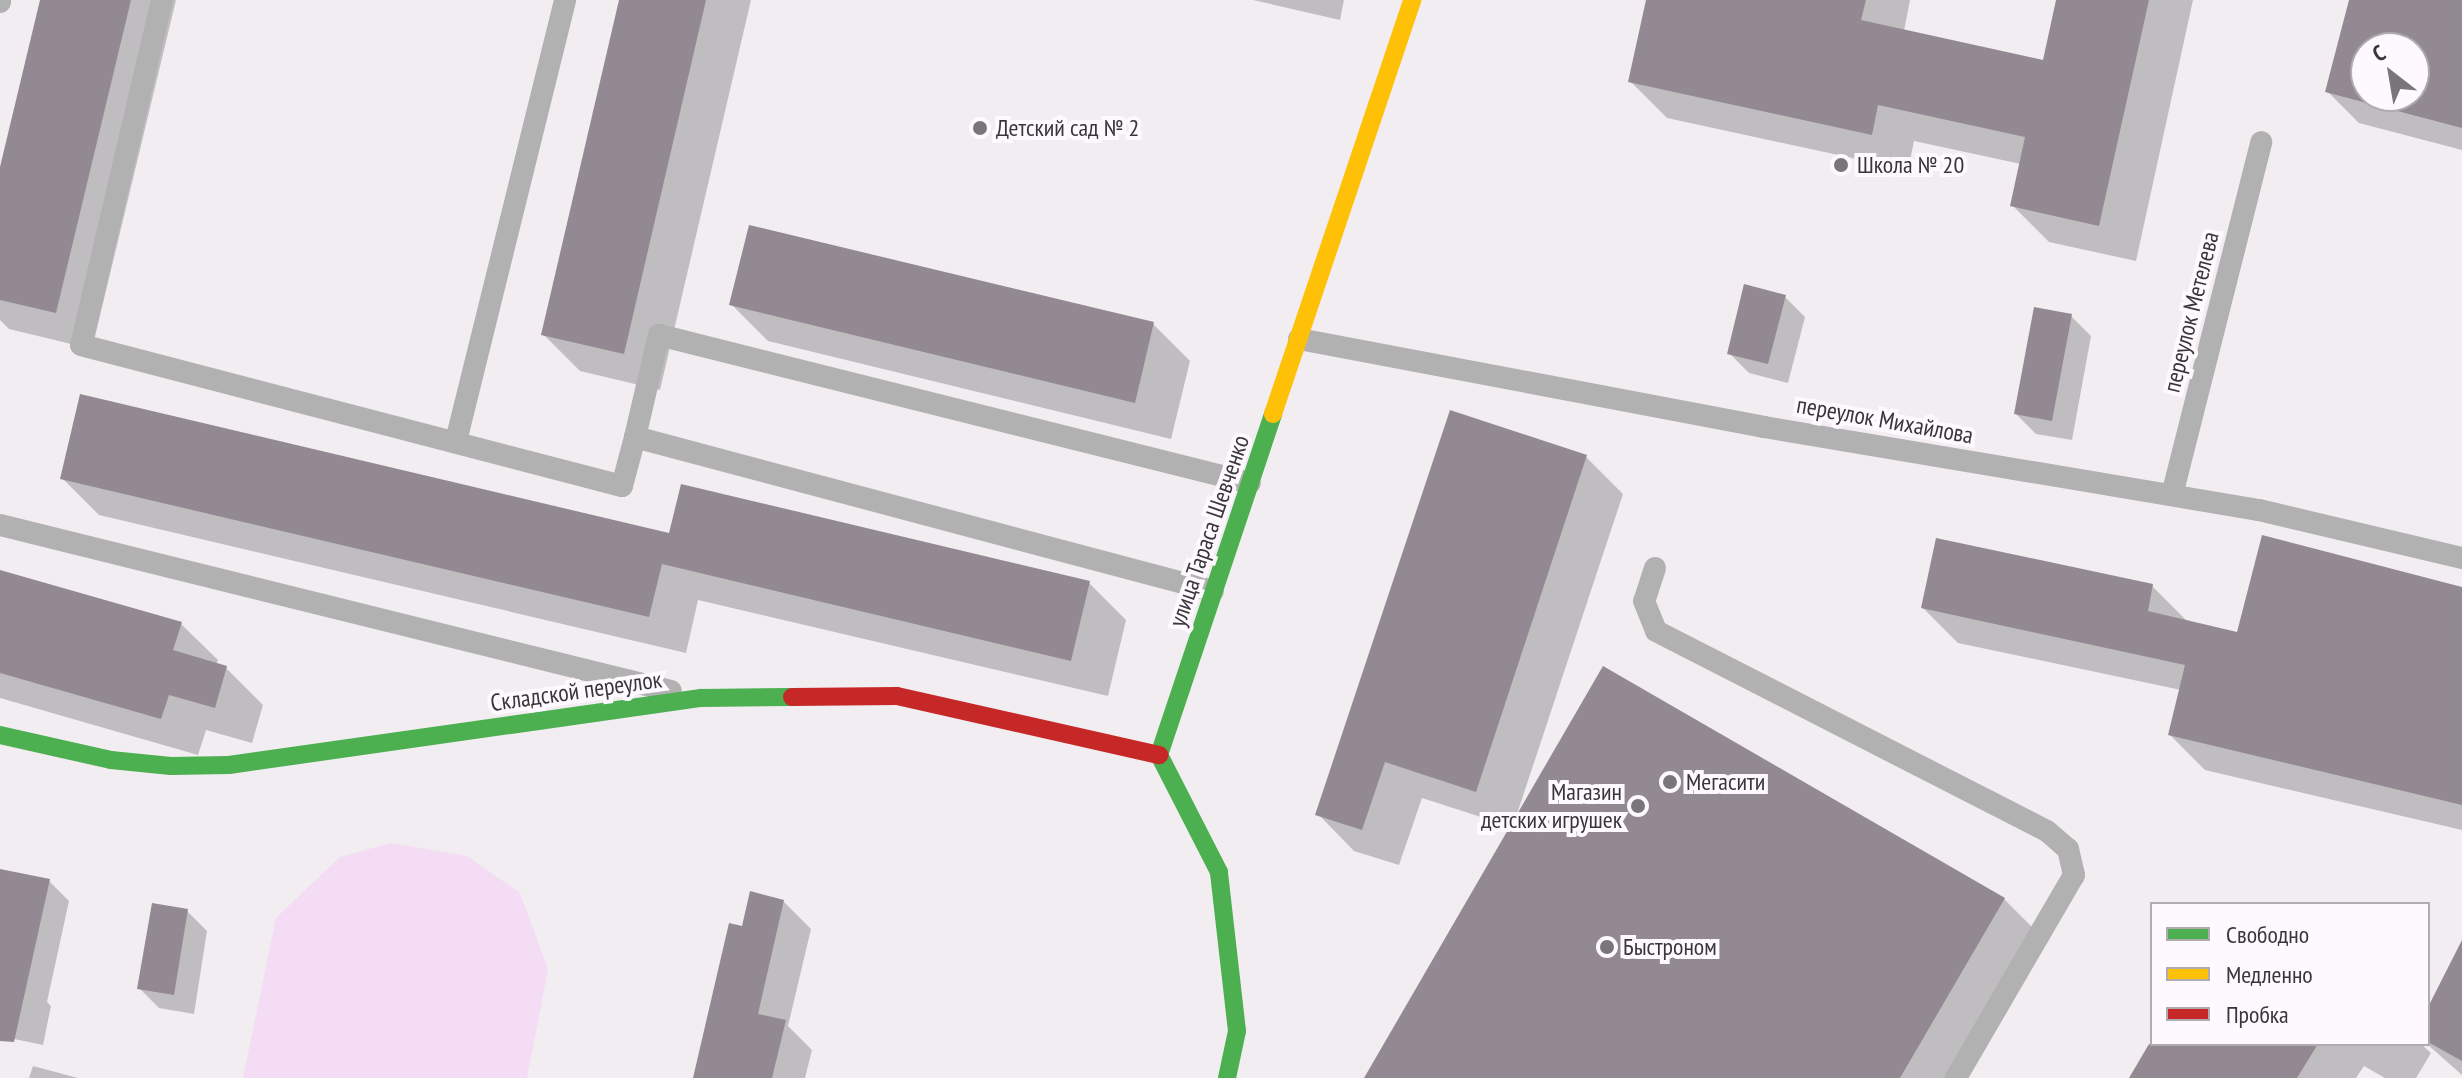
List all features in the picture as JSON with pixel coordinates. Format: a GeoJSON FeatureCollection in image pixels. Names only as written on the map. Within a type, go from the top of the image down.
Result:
{"type":"FeatureCollection","features":[{"type":"Feature","properties":{"kind":"street","name":"улица Тараса Шевченко"},"geometry":{"type":"LineString","coordinates":[[1159,755],[1412,0]]}},
{"type":"Feature","properties":{"kind":"street","name":"Складской переулок"},"geometry":{"type":"LineString","coordinates":[[0,735],[111,760],[171,766],[229,765],[701,698],[897,696],[1159,755]]}},
{"type":"Feature","properties":{"kind":"street"},"geometry":{"type":"LineString","coordinates":[[1159,755],[1219,872],[1237,1031],[1227,1078]]}},
{"type":"Feature","properties":{"kind":"lane"},"geometry":{"type":"LineString","coordinates":[[162,0],[81,345],[622,486],[659,335],[1250,483]]}},
{"type":"Feature","properties":{"kind":"lane"},"geometry":{"type":"LineString","coordinates":[[456,441],[565,0]]}},
{"type":"Feature","properties":{"kind":"lane","name":"переулок Метелева"},"geometry":{"type":"LineString","coordinates":[[2172,495],[2261,142]]}},
{"type":"Feature","properties":{"kind":"lane","name":"переулок Михайлова"},"geometry":{"type":"LineString","coordinates":[[1299,339],[1764,427],[2259,510],[2462,558]]}},
{"type":"Feature","properties":{"kind":"lane"},"geometry":{"type":"LineString","coordinates":[[635,437],[1213,591]]}},
{"type":"Feature","properties":{"kind":"lane"},"geometry":{"type":"LineString","coordinates":[[0,525],[701,698]]}},
{"type":"Feature","properties":{"kind":"lane"},"geometry":{"type":"LineString","coordinates":[[1655,568],[1644,601],[1656,631],[2047,831],[2068,849],[2074,875],[1956,1078]]}},
{"type":"Feature","properties":{"kind":"shaded area"},"geometry":{"type":"Polygon","coordinates":[[[391,843],[467,856],[520,893],[548,969],[527,1078],[243,1078],[276,918],[340,857],[391,843]]]}},
{"type":"Feature","properties":{"kind":"building"},"geometry":{"type":"Polygon","coordinates":[[[40,0],[131,0],[56,313],[0,300],[0,167],[40,0]]]}},
{"type":"Feature","properties":{"kind":"building"},"geometry":{"type":"Polygon","coordinates":[[[619,0],[706,0],[624,354],[541,335],[619,0]]]}},
{"type":"Feature","properties":{"kind":"building"},"geometry":{"type":"Polygon","coordinates":[[[1646,0],[1866,0],[1861,20],[2043,60],[2056,0],[2149,0],[2099,226],[2010,206],[2025,137],[1878,105],[1872,135],[1628,82],[1646,0]]]}},
{"type":"Feature","properties":{"kind":"building"},"geometry":{"type":"Polygon","coordinates":[[[2349,0],[2462,0],[2462,128],[2401,112],[2430,112],[2430,32],[2350,32],[2350,99],[2325,92],[2349,0]]]}},
{"type":"Feature","properties":{"kind":"building"},"geometry":{"type":"Polygon","coordinates":[[[749,225],[1154,322],[1135,403],[729,305],[749,225]]]}},
{"type":"Feature","properties":{"kind":"building"},"geometry":{"type":"Polygon","coordinates":[[[1744,284],[1786,295],[1768,364],[1727,354],[1744,284]]]}},
{"type":"Feature","properties":{"kind":"building"},"geometry":{"type":"Polygon","coordinates":[[[2034,307],[2072,314],[2052,421],[2014,414],[2034,307]]]}},
{"type":"Feature","properties":{"kind":"building"},"geometry":{"type":"Polygon","coordinates":[[[80,394],[669,533],[681,484],[1090,581],[1071,661],[662,564],[649,617],[60,479],[80,394]]]}},
{"type":"Feature","properties":{"kind":"building"},"geometry":{"type":"Polygon","coordinates":[[[1450,410],[1587,455],[1476,792],[1385,762],[1362,830],[1315,815],[1450,410]]]}},
{"type":"Feature","properties":{"kind":"building"},"geometry":{"type":"Polygon","coordinates":[[[2262,535],[2462,587],[2462,805],[2168,735],[2185,665],[1921,608],[1936,538],[2153,584],[2148,611],[2237,632],[2262,535]]]}},
{"type":"Feature","properties":{"kind":"building"},"geometry":{"type":"Polygon","coordinates":[[[0,570],[182,622],[173,650],[227,666],[215,708],[169,695],[161,719],[0,673],[0,570]]]}},
{"type":"Feature","properties":{"kind":"building","name":"Мегасити"},"geometry":{"type":"Polygon","coordinates":[[[1603,666],[2005,898],[1900,1078],[1364,1078],[1603,666]]]}},
{"type":"Feature","properties":{"kind":"building"},"geometry":{"type":"Polygon","coordinates":[[[0,869],[50,879],[14,1042],[0,1041],[0,869]]]}},
{"type":"Feature","properties":{"kind":"building"},"geometry":{"type":"Polygon","coordinates":[[[750,891],[784,900],[758,1014],[786,1020],[772,1078],[693,1078],[729,923],[742,926],[750,891]]]}},
{"type":"Feature","properties":{"kind":"building"},"geometry":{"type":"Polygon","coordinates":[[[152,903],[188,909],[174,995],[137,989],[152,903]]]}},
{"type":"Feature","properties":{"kind":"building"},"geometry":{"type":"Polygon","coordinates":[[[2462,940],[2462,1061],[2430,1043],[2430,1003],[2462,940]]]}},
{"type":"Feature","properties":{"kind":"building"},"geometry":{"type":"Polygon","coordinates":[[[2149,1044],[2317,1046],[2297,1078],[2129,1078],[2149,1044]]]}},
{"type":"Feature","properties":{"kind":"traffic: fast"},"geometry":{"type":"LineString","coordinates":[[1227,1078],[1237,1031],[1219,872],[1159,755],[1273,414]]}},
{"type":"Feature","properties":{"kind":"traffic: fast"},"geometry":{"type":"LineString","coordinates":[[0,735],[111,760],[171,766],[229,765],[701,698],[792,697]]}},
{"type":"Feature","properties":{"kind":"traffic: slow"},"geometry":{"type":"LineString","coordinates":[[1273,414],[1412,0]]}},
{"type":"Feature","properties":{"kind":"traffic: jam"},"geometry":{"type":"LineString","coordinates":[[792,697],[897,696],[1159,755]]}},
{"type":"Feature","properties":{"kind":"place","name":"Детский сад № 2"},"geometry":{"type":"Point","coordinates":[980,128]}},
{"type":"Feature","properties":{"kind":"place","name":"Школа № 20"},"geometry":{"type":"Point","coordinates":[1841,165]}},
{"type":"Feature","properties":{"kind":"place","name":"Мегасити"},"geometry":{"type":"Point","coordinates":[1670,782]}},
{"type":"Feature","properties":{"kind":"place","name":"Магазин детских игрушек"},"geometry":{"type":"Point","coordinates":[1638,806]}},
{"type":"Feature","properties":{"kind":"place","name":"Быстроном"},"geometry":{"type":"Point","coordinates":[1607,947]}}]}
